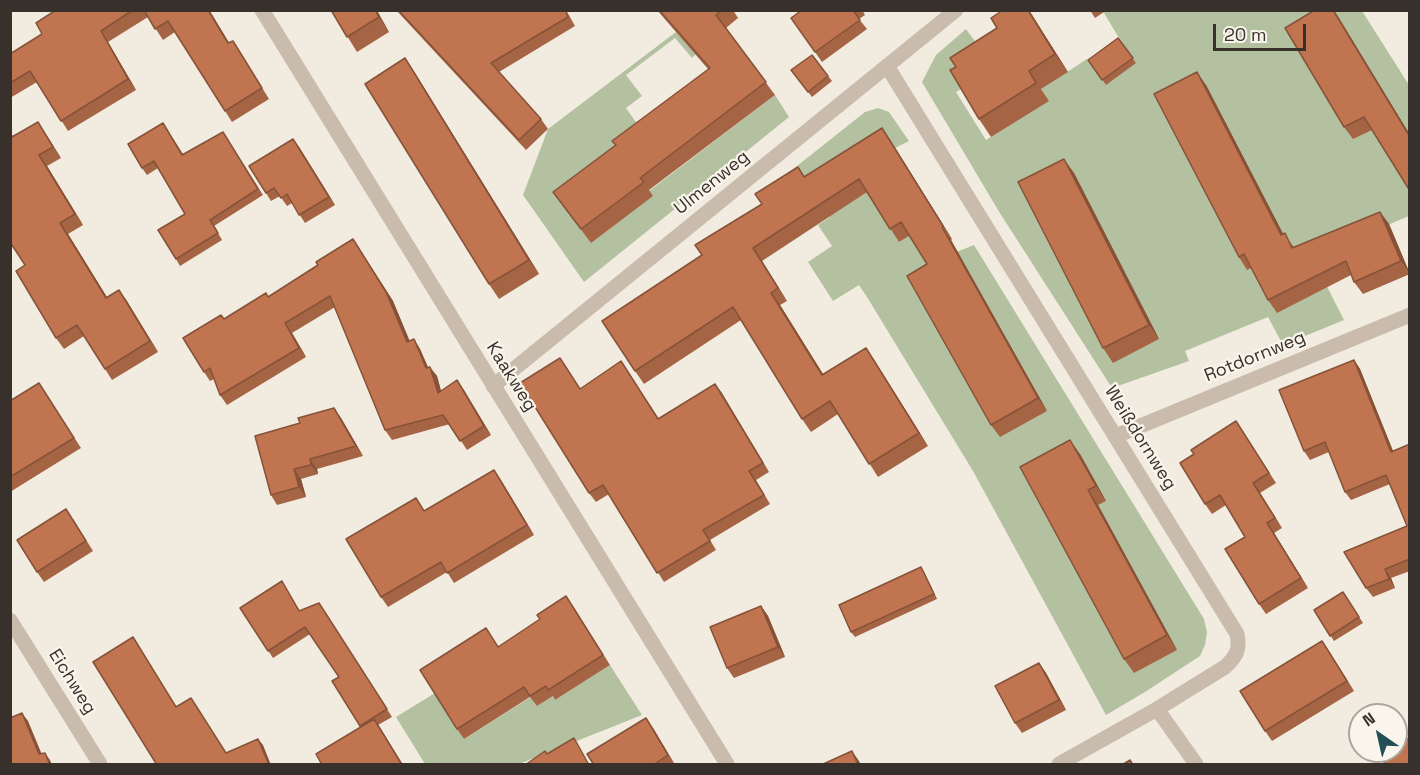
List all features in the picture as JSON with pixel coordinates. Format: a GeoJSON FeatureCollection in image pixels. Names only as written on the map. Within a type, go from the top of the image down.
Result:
{"type":"FeatureCollection","features":[{"type":"Feature","properties":{"kind":"street","name":"Kaakweg"},"geometry":{"type":"LineString","coordinates":[[262,10],[727,765]]}},
{"type":"Feature","properties":{"kind":"street","name":"Ulmenweg"},"geometry":{"type":"LineString","coordinates":[[493,386],[956,10]]}},
{"type":"Feature","properties":{"kind":"street","name":"Weißdornweg"},"geometry":{"type":"LineString","coordinates":[[887,66],[1237,634],[1240,646],[1235,658],[1225,667],[1157,710],[1059,765]]}},
{"type":"Feature","properties":{"kind":"street","name":"Rotdornweg"},"geometry":{"type":"LineString","coordinates":[[1116,436],[1410,315]]}},
{"type":"Feature","properties":{"kind":"street","name":"Eichweg"},"geometry":{"type":"LineString","coordinates":[[10,620],[100,765]]}},
{"type":"Feature","properties":{"kind":"street"},"geometry":{"type":"LineString","coordinates":[[1157,710],[1196,765]]}},
{"type":"Feature","properties":{"kind":"green space"},"geometry":{"type":"Polygon","coordinates":[[[1091,11],[1362,11],[1409,85],[1409,216],[1312,257],[1344,320],[1283,345],[1268,317],[1185,351],[1189,361],[1112,388],[998,210],[922,82],[936,55],[966,29],[988,59],[968,85],[956,92],[986,140],[1048,101],[1041,89],[1087,59],[1106,85],[1122,43],[1104,13],[1091,11]]]}},
{"type":"Feature","properties":{"kind":"green space"},"geometry":{"type":"Polygon","coordinates":[[[676,32],[696,54],[692,58],[675,38],[626,75],[642,96],[626,108],[638,125],[591,242],[652,196],[649,191],[775,95],[789,117],[584,282],[523,195],[548,129],[676,32]]]}},
{"type":"Feature","properties":{"kind":"green space"},"geometry":{"type":"Polygon","coordinates":[[[878,108],[889,112],[909,141],[895,148],[891,141],[899,242],[910,235],[927,264],[974,245],[1204,619],[1207,632],[1200,656],[1106,715],[973,471],[867,297],[859,285],[833,301],[808,262],[832,246],[818,225],[830,217],[807,181],[763,193],[865,112],[878,108]]]}},
{"type":"Feature","properties":{"kind":"green space"},"geometry":{"type":"Polygon","coordinates":[[[610,665],[642,715],[519,764],[425,764],[396,717],[435,693],[464,739],[531,697],[537,706],[553,696],[555,700],[610,665]]]}},
{"type":"Feature","properties":{"kind":"building"},"geometry":{"type":"Polygon","coordinates":[[[56,10],[133,10],[101,31],[128,79],[61,121],[30,71],[10,83],[10,54],[42,34],[36,23],[56,10]]]}},
{"type":"Feature","properties":{"kind":"building"},"geometry":{"type":"Polygon","coordinates":[[[144,10],[208,10],[228,43],[233,41],[262,88],[225,111],[168,21],[155,29],[144,10]]]}},
{"type":"Feature","properties":{"kind":"building"},"geometry":{"type":"Polygon","coordinates":[[[331,10],[375,10],[379,17],[347,37],[331,10]]]}},
{"type":"Feature","properties":{"kind":"building"},"geometry":{"type":"Polygon","coordinates":[[[398,10],[565,10],[568,17],[491,63],[541,119],[519,140],[398,10]]]}},
{"type":"Feature","properties":{"kind":"building"},"geometry":{"type":"Polygon","coordinates":[[[659,10],[722,10],[716,15],[766,82],[640,178],[644,182],[581,229],[553,192],[616,145],[612,141],[710,68],[659,10]]]}},
{"type":"Feature","properties":{"kind":"building"},"geometry":{"type":"Polygon","coordinates":[[[802,10],[853,10],[860,20],[815,52],[791,18],[802,10]]]}},
{"type":"Feature","properties":{"kind":"building"},"geometry":{"type":"Polygon","coordinates":[[[1003,10],[1028,10],[1055,54],[1029,71],[1036,83],[979,119],[950,70],[956,67],[950,58],[997,28],[991,18],[1003,10]]]}},
{"type":"Feature","properties":{"kind":"building"},"geometry":{"type":"Polygon","coordinates":[[[1315,10],[1333,10],[1410,137],[1410,191],[1364,117],[1344,127],[1285,28],[1315,10]]]}},
{"type":"Feature","properties":{"kind":"building"},"geometry":{"type":"Polygon","coordinates":[[[1118,38],[1133,58],[1102,80],[1088,60],[1118,38]]]}},
{"type":"Feature","properties":{"kind":"building"},"geometry":{"type":"Polygon","coordinates":[[[812,55],[828,76],[808,92],[791,70],[812,55]]]}},
{"type":"Feature","properties":{"kind":"building"},"geometry":{"type":"Polygon","coordinates":[[[405,58],[529,260],[489,284],[365,84],[405,58]]]}},
{"type":"Feature","properties":{"kind":"building"},"geometry":{"type":"Polygon","coordinates":[[[1197,72],[1281,235],[1285,233],[1292,248],[1380,212],[1401,261],[1354,282],[1346,261],[1268,300],[1244,254],[1239,257],[1154,94],[1197,72]]]}},
{"type":"Feature","properties":{"kind":"building"},"geometry":{"type":"Polygon","coordinates":[[[38,122],[53,147],[39,155],[75,214],[60,223],[106,298],[119,290],[150,341],[105,369],[77,325],[56,338],[16,271],[25,265],[10,242],[10,134],[12,137],[38,122]]]}},
{"type":"Feature","properties":{"kind":"building"},"geometry":{"type":"Polygon","coordinates":[[[163,123],[182,155],[223,132],[258,189],[210,220],[218,233],[176,259],[158,230],[185,214],[154,161],[142,168],[128,144],[163,123]]]}},
{"type":"Feature","properties":{"kind":"building"},"geometry":{"type":"Polygon","coordinates":[[[882,128],[943,226],[1038,398],[991,425],[907,276],[927,264],[901,222],[890,229],[859,179],[753,248],[778,288],[771,293],[822,375],[866,348],[919,433],[869,464],[830,401],[802,419],[733,307],[635,371],[602,321],[702,255],[695,245],[762,204],[755,194],[798,167],[804,177],[882,128]]]}},
{"type":"Feature","properties":{"kind":"building"},"geometry":{"type":"Polygon","coordinates":[[[293,139],[329,197],[299,215],[287,194],[281,198],[274,188],[266,193],[249,166],[293,139]]]}},
{"type":"Feature","properties":{"kind":"building"},"geometry":{"type":"Polygon","coordinates":[[[1064,159],[1149,325],[1103,348],[1018,182],[1064,159]]]}},
{"type":"Feature","properties":{"kind":"building"},"geometry":{"type":"Polygon","coordinates":[[[353,239],[386,292],[407,342],[414,339],[426,368],[430,367],[438,393],[457,380],[484,426],[460,441],[443,415],[385,430],[330,296],[285,323],[299,348],[220,395],[210,368],[204,372],[183,338],[221,315],[224,319],[266,293],[268,297],[318,265],[316,262],[353,239]]]}},
{"type":"Feature","properties":{"kind":"building"},"geometry":{"type":"Polygon","coordinates":[[[560,358],[580,389],[621,361],[658,419],[715,384],[763,463],[749,471],[764,495],[703,530],[710,541],[657,573],[603,485],[589,493],[520,383],[560,358]]]}},
{"type":"Feature","properties":{"kind":"building"},"geometry":{"type":"Polygon","coordinates":[[[1354,360],[1391,452],[1410,444],[1410,559],[1385,569],[1389,579],[1366,588],[1344,552],[1407,526],[1386,475],[1345,492],[1325,442],[1304,451],[1279,390],[1354,360]]]}},
{"type":"Feature","properties":{"kind":"building"},"geometry":{"type":"Polygon","coordinates":[[[39,383],[74,438],[10,477],[10,401],[39,383]]]}},
{"type":"Feature","properties":{"kind":"building"},"geometry":{"type":"Polygon","coordinates":[[[334,408],[356,446],[310,459],[311,465],[294,469],[299,487],[271,495],[255,436],[300,423],[298,418],[334,408]]]}},
{"type":"Feature","properties":{"kind":"building"},"geometry":{"type":"Polygon","coordinates":[[[1236,421],[1269,473],[1253,483],[1275,518],[1267,523],[1301,578],[1259,604],[1225,549],[1245,537],[1220,495],[1205,504],[1180,463],[1194,454],[1191,450],[1236,421]]]}},
{"type":"Feature","properties":{"kind":"building"},"geometry":{"type":"Polygon","coordinates":[[[1070,440],[1096,486],[1088,490],[1167,635],[1124,659],[1020,467],[1070,440]]]}},
{"type":"Feature","properties":{"kind":"building"},"geometry":{"type":"Polygon","coordinates":[[[494,470],[527,525],[447,573],[441,562],[381,597],[346,539],[416,498],[424,511],[494,470]]]}},
{"type":"Feature","properties":{"kind":"building"},"geometry":{"type":"Polygon","coordinates":[[[66,509],[86,541],[37,572],[17,540],[66,509]]]}},
{"type":"Feature","properties":{"kind":"building"},"geometry":{"type":"Polygon","coordinates":[[[921,567],[934,594],[851,632],[839,605],[921,567]]]}},
{"type":"Feature","properties":{"kind":"building"},"geometry":{"type":"Polygon","coordinates":[[[282,581],[299,611],[319,603],[387,709],[360,726],[332,681],[339,677],[305,627],[268,651],[240,608],[282,581]]]}},
{"type":"Feature","properties":{"kind":"building"},"geometry":{"type":"Polygon","coordinates":[[[1343,592],[1359,617],[1330,636],[1314,610],[1343,592]]]}},
{"type":"Feature","properties":{"kind":"building"},"geometry":{"type":"Polygon","coordinates":[[[566,596],[603,655],[548,690],[546,686],[530,696],[524,687],[457,729],[420,670],[486,628],[498,647],[540,619],[537,615],[566,596]]]}},
{"type":"Feature","properties":{"kind":"building"},"geometry":{"type":"Polygon","coordinates":[[[761,606],[778,647],[727,668],[710,627],[761,606]]]}},
{"type":"Feature","properties":{"kind":"building"},"geometry":{"type":"Polygon","coordinates":[[[133,637],[176,707],[191,698],[226,753],[258,739],[269,765],[157,765],[93,662],[133,637]]]}},
{"type":"Feature","properties":{"kind":"building"},"geometry":{"type":"Polygon","coordinates":[[[1322,641],[1347,681],[1265,731],[1240,691],[1322,641]]]}},
{"type":"Feature","properties":{"kind":"building"},"geometry":{"type":"Polygon","coordinates":[[[1039,663],[1059,700],[1015,723],[995,686],[1039,663]]]}},
{"type":"Feature","properties":{"kind":"building"},"geometry":{"type":"Polygon","coordinates":[[[22,713],[39,754],[45,753],[50,765],[10,765],[10,718],[22,713]]]}},
{"type":"Feature","properties":{"kind":"building"},"geometry":{"type":"Polygon","coordinates":[[[646,718],[668,755],[653,765],[594,765],[587,754],[646,718]]]}},
{"type":"Feature","properties":{"kind":"building"},"geometry":{"type":"Polygon","coordinates":[[[374,719],[402,765],[322,765],[316,754],[374,719]]]}},
{"type":"Feature","properties":{"kind":"building"},"geometry":{"type":"Polygon","coordinates":[[[574,738],[589,765],[525,765],[545,751],[547,754],[574,738]]]}},
{"type":"Feature","properties":{"kind":"building"},"geometry":{"type":"Polygon","coordinates":[[[1410,738],[1410,765],[1385,765],[1384,763],[1408,763],[1408,739],[1410,738]]]}},
{"type":"Feature","properties":{"kind":"building"},"geometry":{"type":"Polygon","coordinates":[[[852,751],[858,765],[821,765],[852,751]]]}},
{"type":"Feature","properties":{"kind":"building"},"geometry":{"type":"Polygon","coordinates":[[[1130,760],[1133,765],[1122,765],[1130,760]]]}}]}
